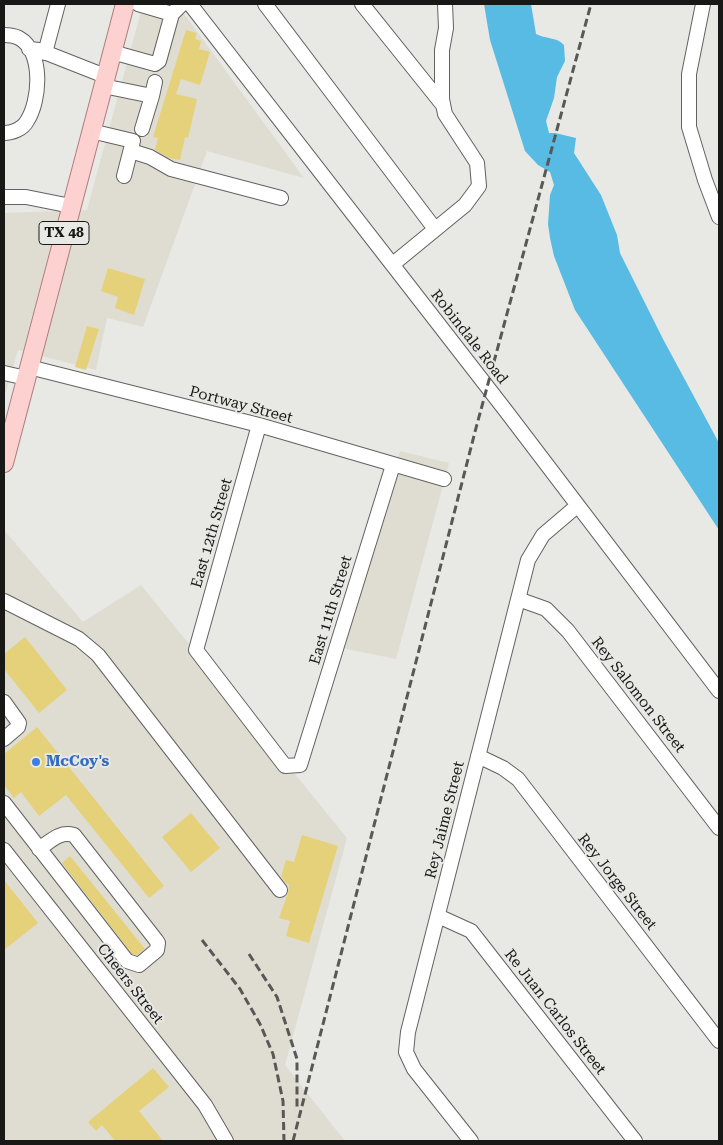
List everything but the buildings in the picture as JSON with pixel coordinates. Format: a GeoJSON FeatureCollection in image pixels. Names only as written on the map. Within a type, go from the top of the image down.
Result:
{"type":"FeatureCollection","features":[{"type":"Feature","properties":{"kind":"main road","name":"TX 48"},"geometry":{"type":"LineString","coordinates":[[4,463],[124,4]]}},
{"type":"Feature","properties":{"kind":"street"},"geometry":{"type":"LineString","coordinates":[[45,52],[58,4]]}},
{"type":"Feature","properties":{"kind":"street"},"geometry":{"type":"LineString","coordinates":[[138,4],[172,14]]}},
{"type":"Feature","properties":{"kind":"street"},"geometry":{"type":"LineString","coordinates":[[112,52],[155,64],[159,61],[172,14],[182,4]]}},
{"type":"Feature","properties":{"kind":"street","name":"Robindale Road"},"geometry":{"type":"LineString","coordinates":[[190,4],[393,264],[719,691]]}},
{"type":"Feature","properties":{"kind":"street"},"geometry":{"type":"LineString","coordinates":[[265,4],[435,229]]}},
{"type":"Feature","properties":{"kind":"street"},"geometry":{"type":"LineString","coordinates":[[362,4],[443,105]]}},
{"type":"Feature","properties":{"kind":"street"},"geometry":{"type":"LineString","coordinates":[[393,264],[465,204],[480,186],[477,163],[445,114],[443,105],[442,50],[446,28],[444,4]]}},
{"type":"Feature","properties":{"kind":"street"},"geometry":{"type":"LineString","coordinates":[[703,4],[689,74],[689,127],[705,180],[719,217]]}},
{"type":"Feature","properties":{"kind":"street"},"geometry":{"type":"LineString","coordinates":[[4,35],[20,39],[29,49],[35,62],[38,80],[28,120],[23,126],[14,131],[4,133]]}},
{"type":"Feature","properties":{"kind":"street"},"geometry":{"type":"LineString","coordinates":[[29,49],[45,52],[104,81],[152,96]]}},
{"type":"Feature","properties":{"kind":"street"},"geometry":{"type":"LineString","coordinates":[[142,130],[155,82]]}},
{"type":"Feature","properties":{"kind":"street"},"geometry":{"type":"LineString","coordinates":[[91,130],[134,141],[124,176]]}},
{"type":"Feature","properties":{"kind":"street"},"geometry":{"type":"LineString","coordinates":[[131,150],[150,157],[171,169],[281,198]]}},
{"type":"Feature","properties":{"kind":"street"},"geometry":{"type":"LineString","coordinates":[[4,197],[26,197],[71,206]]}},
{"type":"Feature","properties":{"kind":"street","name":"Portway Street"},"geometry":{"type":"LineString","coordinates":[[4,373],[27,372],[259,426],[444,478]]}},
{"type":"Feature","properties":{"kind":"street","name":"East 12th Street"},"geometry":{"type":"LineString","coordinates":[[259,426],[196,650],[285,766],[300,764]]}},
{"type":"Feature","properties":{"kind":"street","name":"East 11th Street"},"geometry":{"type":"LineString","coordinates":[[300,764],[393,465]]}},
{"type":"Feature","properties":{"kind":"street","name":"Rey Jaime Street"},"geometry":{"type":"LineString","coordinates":[[471,1141],[414,1069],[406,1052],[408,1032],[528,560],[543,535],[577,506]]}},
{"type":"Feature","properties":{"kind":"street","name":"Rey Salomon Street"},"geometry":{"type":"LineString","coordinates":[[518,599],[546,609],[568,631],[719,828]]}},
{"type":"Feature","properties":{"kind":"street"},"geometry":{"type":"LineString","coordinates":[[4,601],[79,639],[98,655],[280,890]]}},
{"type":"Feature","properties":{"kind":"street"},"geometry":{"type":"LineString","coordinates":[[4,702],[19,723],[18,727],[4,739]]}},
{"type":"Feature","properties":{"kind":"street","name":"Rey Jorge Street"},"geometry":{"type":"LineString","coordinates":[[478,756],[503,768],[518,779],[719,1040]]}},
{"type":"Feature","properties":{"kind":"street"},"geometry":{"type":"LineString","coordinates":[[4,803],[39,849],[127,961],[139,965],[158,950],[156,940],[74,835],[60,834],[39,849]]}},
{"type":"Feature","properties":{"kind":"street","name":"Cheers Street"},"geometry":{"type":"LineString","coordinates":[[4,850],[205,1105],[226,1141]]}},
{"type":"Feature","properties":{"kind":"street","name":"Re Juan Carlos Street"},"geometry":{"type":"LineString","coordinates":[[438,916],[472,932],[635,1141]]}},
{"type":"Feature","properties":{"kind":"shaded area"},"geometry":{"type":"Polygon","coordinates":[[[143,4],[177,4],[304,178],[207,151],[143,327],[107,318],[96,370],[18,350],[4,398],[4,213],[87,210],[143,4]]]}},
{"type":"Feature","properties":{"kind":"shaded area"},"geometry":{"type":"Polygon","coordinates":[[[400,451],[449,463],[396,659],[342,648],[400,451]]]}},
{"type":"Feature","properties":{"kind":"shaded area"},"geometry":{"type":"Polygon","coordinates":[[[4,530],[83,622],[141,585],[347,838],[285,1065],[345,1141],[4,1141],[4,530]]]}},
{"type":"Feature","properties":{"kind":"water"},"geometry":{"type":"Polygon","coordinates":[[[484,4],[531,4],[536,34],[561,42],[564,45],[565,61],[557,77],[554,98],[546,121],[549,133],[576,138],[574,153],[601,195],[617,235],[620,253],[663,339],[719,443],[719,530],[575,310],[554,256],[550,238],[548,224],[550,195],[554,185],[550,172],[538,165],[525,151],[490,40],[484,4]]]}},
{"type":"Feature","properties":{"kind":"railway"},"geometry":{"type":"LineString","coordinates":[[293,1141],[476,428],[591,4]]}},
{"type":"Feature","properties":{"kind":"railway"},"geometry":{"type":"LineString","coordinates":[[202,940],[240,989],[260,1024],[273,1054],[283,1101],[284,1141]]}},
{"type":"Feature","properties":{"kind":"railway"},"geometry":{"type":"LineString","coordinates":[[249,954],[277,997],[297,1059],[297,1107]]}},
{"type":"Feature","properties":{"kind":"place","name":"McCoy's"},"geometry":{"type":"Point","coordinates":[36,762]}}]}
